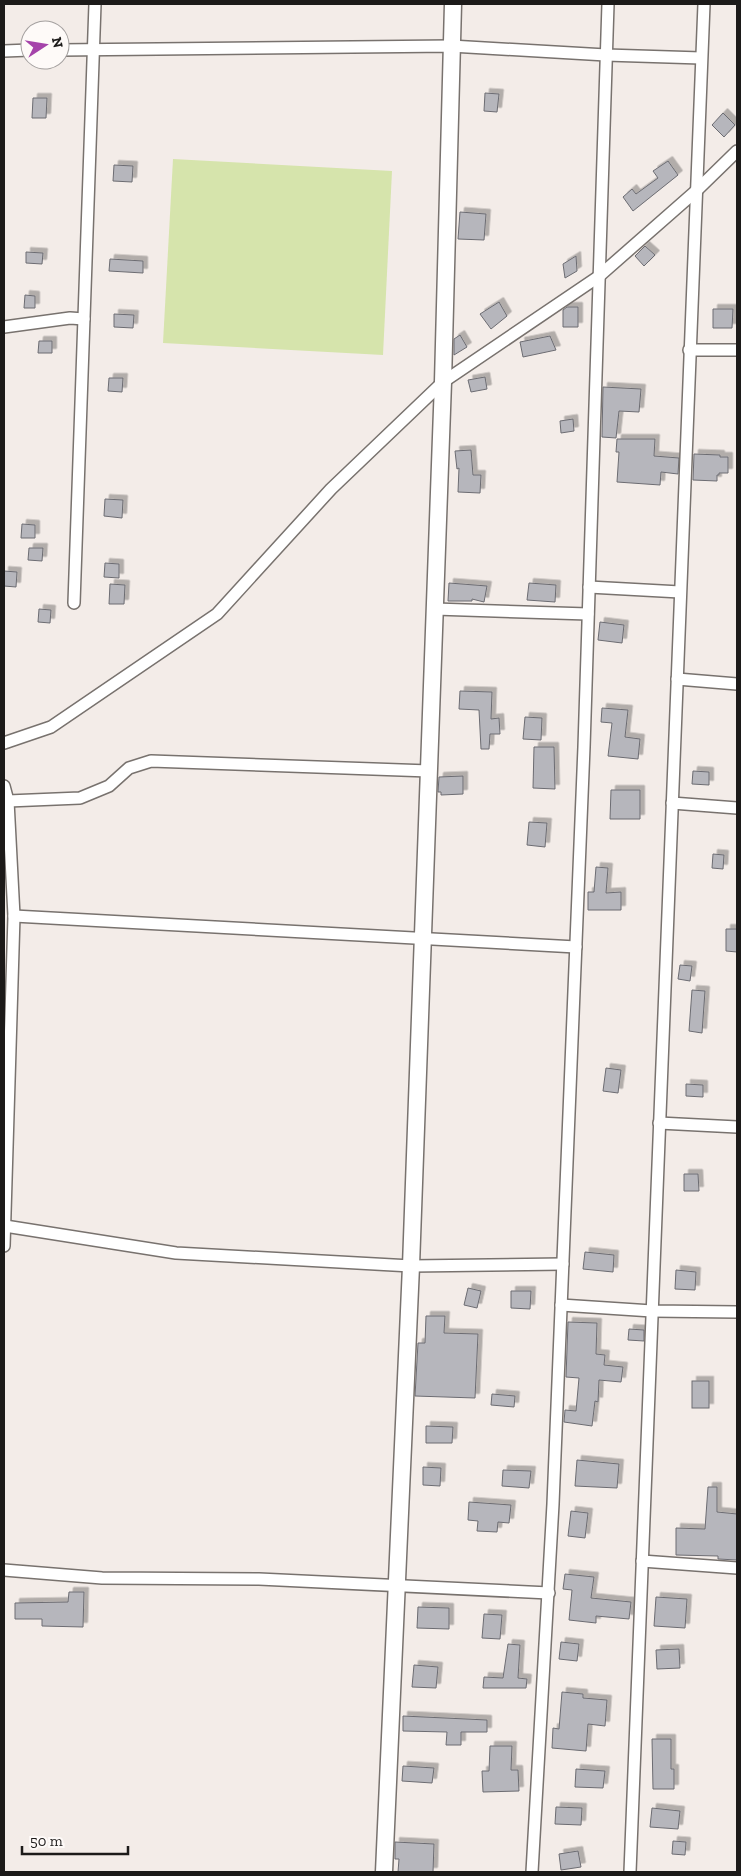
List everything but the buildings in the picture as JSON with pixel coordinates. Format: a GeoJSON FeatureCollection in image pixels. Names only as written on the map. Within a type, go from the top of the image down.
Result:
{"type":"FeatureCollection","features":[{"type":"Feature","properties":{"kind":"street"},"geometry":{"type":"LineString","coordinates":[[74,603],[95,4]]}},
{"type":"Feature","properties":{"kind":"street"},"geometry":{"type":"LineString","coordinates":[[384,1872],[411,1266],[443,382],[453,4]]}},
{"type":"Feature","properties":{"kind":"street"},"geometry":{"type":"LineString","coordinates":[[532,1872],[549,1593],[576,947],[608,4]]}},
{"type":"Feature","properties":{"kind":"street"},"geometry":{"type":"LineString","coordinates":[[630,1872],[704,4]]}},
{"type":"Feature","properties":{"kind":"street"},"geometry":{"type":"LineString","coordinates":[[70,50],[451,46],[606,55],[701,58]]}},
{"type":"Feature","properties":{"kind":"street"},"geometry":{"type":"LineString","coordinates":[[4,51],[20,50]]}},
{"type":"Feature","properties":{"kind":"street"},"geometry":{"type":"LineString","coordinates":[[4,743],[51,727],[217,614],[331,489],[443,382],[598,276],[696,192],[737,151]]}},
{"type":"Feature","properties":{"kind":"street"},"geometry":{"type":"LineString","coordinates":[[4,327],[70,318],[84,319]]}},
{"type":"Feature","properties":{"kind":"street"},"geometry":{"type":"LineString","coordinates":[[689,350],[737,350]]}},
{"type":"Feature","properties":{"kind":"street"},"geometry":{"type":"LineString","coordinates":[[589,587],[680,592]]}},
{"type":"Feature","properties":{"kind":"street"},"geometry":{"type":"LineString","coordinates":[[435,609],[588,614]]}},
{"type":"Feature","properties":{"kind":"street"},"geometry":{"type":"LineString","coordinates":[[677,679],[737,684]]}},
{"type":"Feature","properties":{"kind":"street"},"geometry":{"type":"LineString","coordinates":[[8,801],[80,798],[110,786],[129,768],[151,761],[429,771]]}},
{"type":"Feature","properties":{"kind":"street"},"geometry":{"type":"LineString","coordinates":[[4,786],[8,801],[14,916],[8,960],[4,1246]]}},
{"type":"Feature","properties":{"kind":"street"},"geometry":{"type":"LineString","coordinates":[[672,803],[737,808]]}},
{"type":"Feature","properties":{"kind":"street"},"geometry":{"type":"LineString","coordinates":[[14,916],[576,947]]}},
{"type":"Feature","properties":{"kind":"street"},"geometry":{"type":"LineString","coordinates":[[659,1123],[737,1127]]}},
{"type":"Feature","properties":{"kind":"street"},"geometry":{"type":"LineString","coordinates":[[5,1226],[176,1253],[411,1266],[563,1264]]}},
{"type":"Feature","properties":{"kind":"street"},"geometry":{"type":"LineString","coordinates":[[561,1305],[652,1311],[737,1312]]}},
{"type":"Feature","properties":{"kind":"street"},"geometry":{"type":"LineString","coordinates":[[642,1560],[737,1568]]}},
{"type":"Feature","properties":{"kind":"street"},"geometry":{"type":"LineString","coordinates":[[4,1570],[102,1578],[259,1579],[549,1593]]}},
{"type":"Feature","properties":{"kind":"green space"},"geometry":{"type":"Polygon","coordinates":[[[173,159],[392,171],[383,355],[163,343],[173,159]]]}}]}
